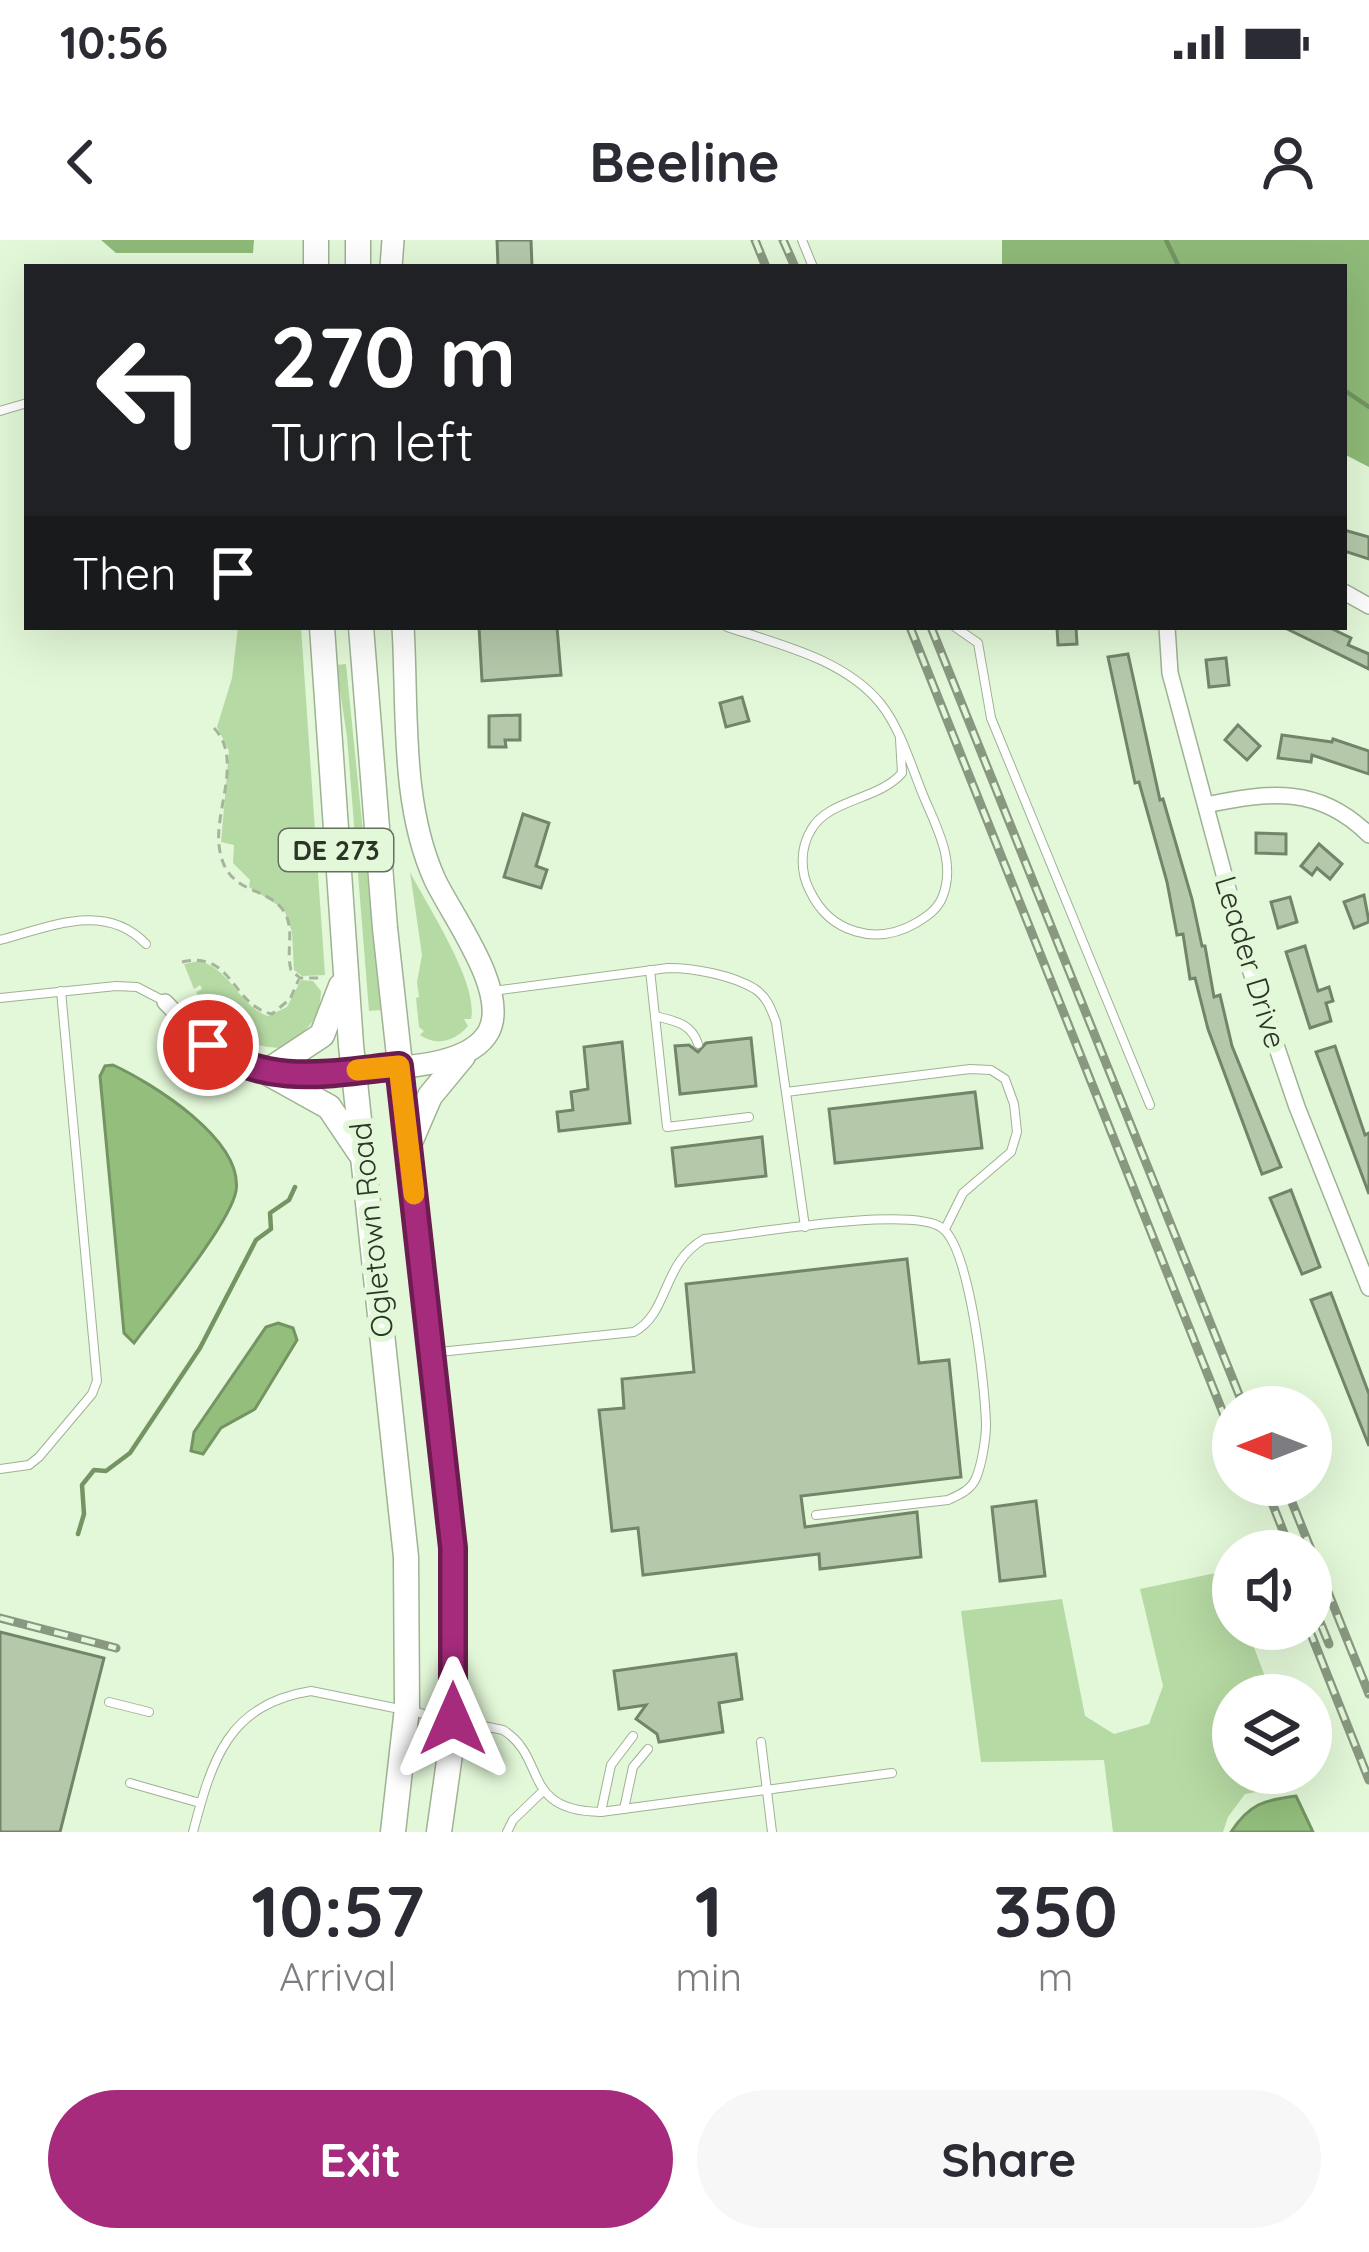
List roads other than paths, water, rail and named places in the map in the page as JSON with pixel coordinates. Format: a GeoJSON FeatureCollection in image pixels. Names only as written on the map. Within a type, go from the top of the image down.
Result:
{"type":"FeatureCollection","features":[{"type":"Feature","properties":{"kind":"main road","name":"Ogletown Road"},"geometry":{"type":"LineString","coordinates":[[322,630],[334,975],[354,1071],[408,1608],[407,1708],[393,1832]]}},
{"type":"Feature","properties":{"kind":"main road","name":"Ogletown Road"},"geometry":{"type":"LineString","coordinates":[[361,630],[399,1066],[453,1548],[453,1719],[439,1832]]}},
{"type":"Feature","properties":{"kind":"main road"},"geometry":{"type":"LineString","coordinates":[[334,975],[322,1035],[266,1072],[329,1107],[364,1160]]}},
{"type":"Feature","properties":{"kind":"main road"},"geometry":{"type":"LineString","coordinates":[[409,1148],[430,1096],[463,1056]]}},
{"type":"Feature","properties":{"kind":"street"},"geometry":{"type":"LineString","coordinates":[[165,1002],[223,1056],[266,1072],[354,1071],[463,1056],[488,1032],[493,1017],[483,971],[435,880],[416,822],[403,630]]}},
{"type":"Feature","properties":{"kind":"street","name":"Leader Drive"},"geometry":{"type":"LineString","coordinates":[[1167,630],[1170,673],[1254,981],[1297,1107],[1369,1288]]}},
{"type":"Feature","properties":{"kind":"street"},"geometry":{"type":"LineString","coordinates":[[1205,805],[1269,792],[1311,800],[1354,820],[1369,835]]}},
{"type":"Feature","properties":{"kind":"lane"},"geometry":{"type":"LineString","coordinates":[[736,630],[800,651],[851,676],[881,704],[900,740],[945,844],[946,875],[942,899],[929,914],[902,931],[871,937],[840,926],[823,913],[807,887],[802,855],[812,826],[835,810],[891,785],[902,773],[900,740]]}},
{"type":"Feature","properties":{"kind":"lane"},"geometry":{"type":"LineString","coordinates":[[959,630],[978,643],[991,718],[1150,1105]]}},
{"type":"Feature","properties":{"kind":"lane"},"geometry":{"type":"LineString","coordinates":[[0,940],[65,921],[100,919],[132,929],[146,944]]}},
{"type":"Feature","properties":{"kind":"lane"},"geometry":{"type":"LineString","coordinates":[[489,991],[690,968],[754,988],[768,1003],[776,1022],[805,1228]]}},
{"type":"Feature","properties":{"kind":"lane"},"geometry":{"type":"LineString","coordinates":[[650,970],[668,1127],[749,1117]]}},
{"type":"Feature","properties":{"kind":"lane"},"geometry":{"type":"LineString","coordinates":[[0,998],[137,987],[165,1002]]}},
{"type":"Feature","properties":{"kind":"lane"},"geometry":{"type":"LineString","coordinates":[[0,1469],[29,1466],[92,1394],[97,1382],[62,991]]}},
{"type":"Feature","properties":{"kind":"lane"},"geometry":{"type":"LineString","coordinates":[[655,1016],[694,1030],[698,1044]]}},
{"type":"Feature","properties":{"kind":"lane"},"geometry":{"type":"LineString","coordinates":[[786,1092],[970,1069],[991,1070],[1005,1078],[1014,1104],[1016,1132],[1011,1152],[963,1193],[945,1229]]}},
{"type":"Feature","properties":{"kind":"lane"},"geometry":{"type":"LineString","coordinates":[[431,1353],[634,1332],[648,1324],[684,1251],[704,1239],[890,1218],[927,1220],[945,1229],[959,1250],[968,1287],[986,1427],[976,1479],[948,1500],[817,1515]]}},
{"type":"Feature","properties":{"kind":"lane"},"geometry":{"type":"LineString","coordinates":[[193,1832],[210,1767],[228,1736],[251,1713],[285,1695],[311,1691],[502,1730],[515,1738],[542,1792],[579,1812],[892,1773]]}},
{"type":"Feature","properties":{"kind":"lane"},"geometry":{"type":"LineString","coordinates":[[109,1702],[149,1712]]}},
{"type":"Feature","properties":{"kind":"lane"},"geometry":{"type":"LineString","coordinates":[[602,1812],[610,1765],[633,1736]]}},
{"type":"Feature","properties":{"kind":"lane"},"geometry":{"type":"LineString","coordinates":[[761,1742],[772,1832]]}},
{"type":"Feature","properties":{"kind":"lane"},"geometry":{"type":"LineString","coordinates":[[624,1809],[633,1767],[648,1749]]}},
{"type":"Feature","properties":{"kind":"lane"},"geometry":{"type":"LineString","coordinates":[[130,1783],[200,1803]]}},
{"type":"Feature","properties":{"kind":"lane"},"geometry":{"type":"LineString","coordinates":[[507,1832],[542,1792]]}},
{"type":"Feature","properties":{"kind":"waterway"},"geometry":{"type":"LineString","coordinates":[[1166,240],[1178,264]]}},
{"type":"Feature","properties":{"kind":"waterway"},"geometry":{"type":"LineString","coordinates":[[1347,392],[1369,407]]}},
{"type":"Feature","properties":{"kind":"waterway"},"geometry":{"type":"LineString","coordinates":[[78,1534],[84,1514],[82,1485],[94,1470],[106,1471],[130,1453],[200,1348],[256,1240],[271,1229],[270,1213],[289,1200],[295,1187]]}},
{"type":"Feature","properties":{"kind":"railway"},"geometry":{"type":"LineString","coordinates":[[755,240],[765,264]]}},
{"type":"Feature","properties":{"kind":"railway"},"geometry":{"type":"LineString","coordinates":[[783,240],[794,264]]}},
{"type":"Feature","properties":{"kind":"railway"},"geometry":{"type":"LineString","coordinates":[[911,630],[1212,1386]]}},
{"type":"Feature","properties":{"kind":"railway"},"geometry":{"type":"LineString","coordinates":[[932,630],[1236,1386]]}},
{"type":"Feature","properties":{"kind":"railway"},"geometry":{"type":"LineString","coordinates":[[1273,1506],[1283,1530]]}},
{"type":"Feature","properties":{"kind":"railway"},"geometry":{"type":"LineString","coordinates":[[1293,1506],[1369,1694]]}},
{"type":"Feature","properties":{"kind":"railway"},"geometry":{"type":"LineString","coordinates":[[0,1618],[116,1648]]}},
{"type":"Feature","properties":{"kind":"railway"},"geometry":{"type":"LineString","coordinates":[[1317,1650],[1369,1780]]}}]}
